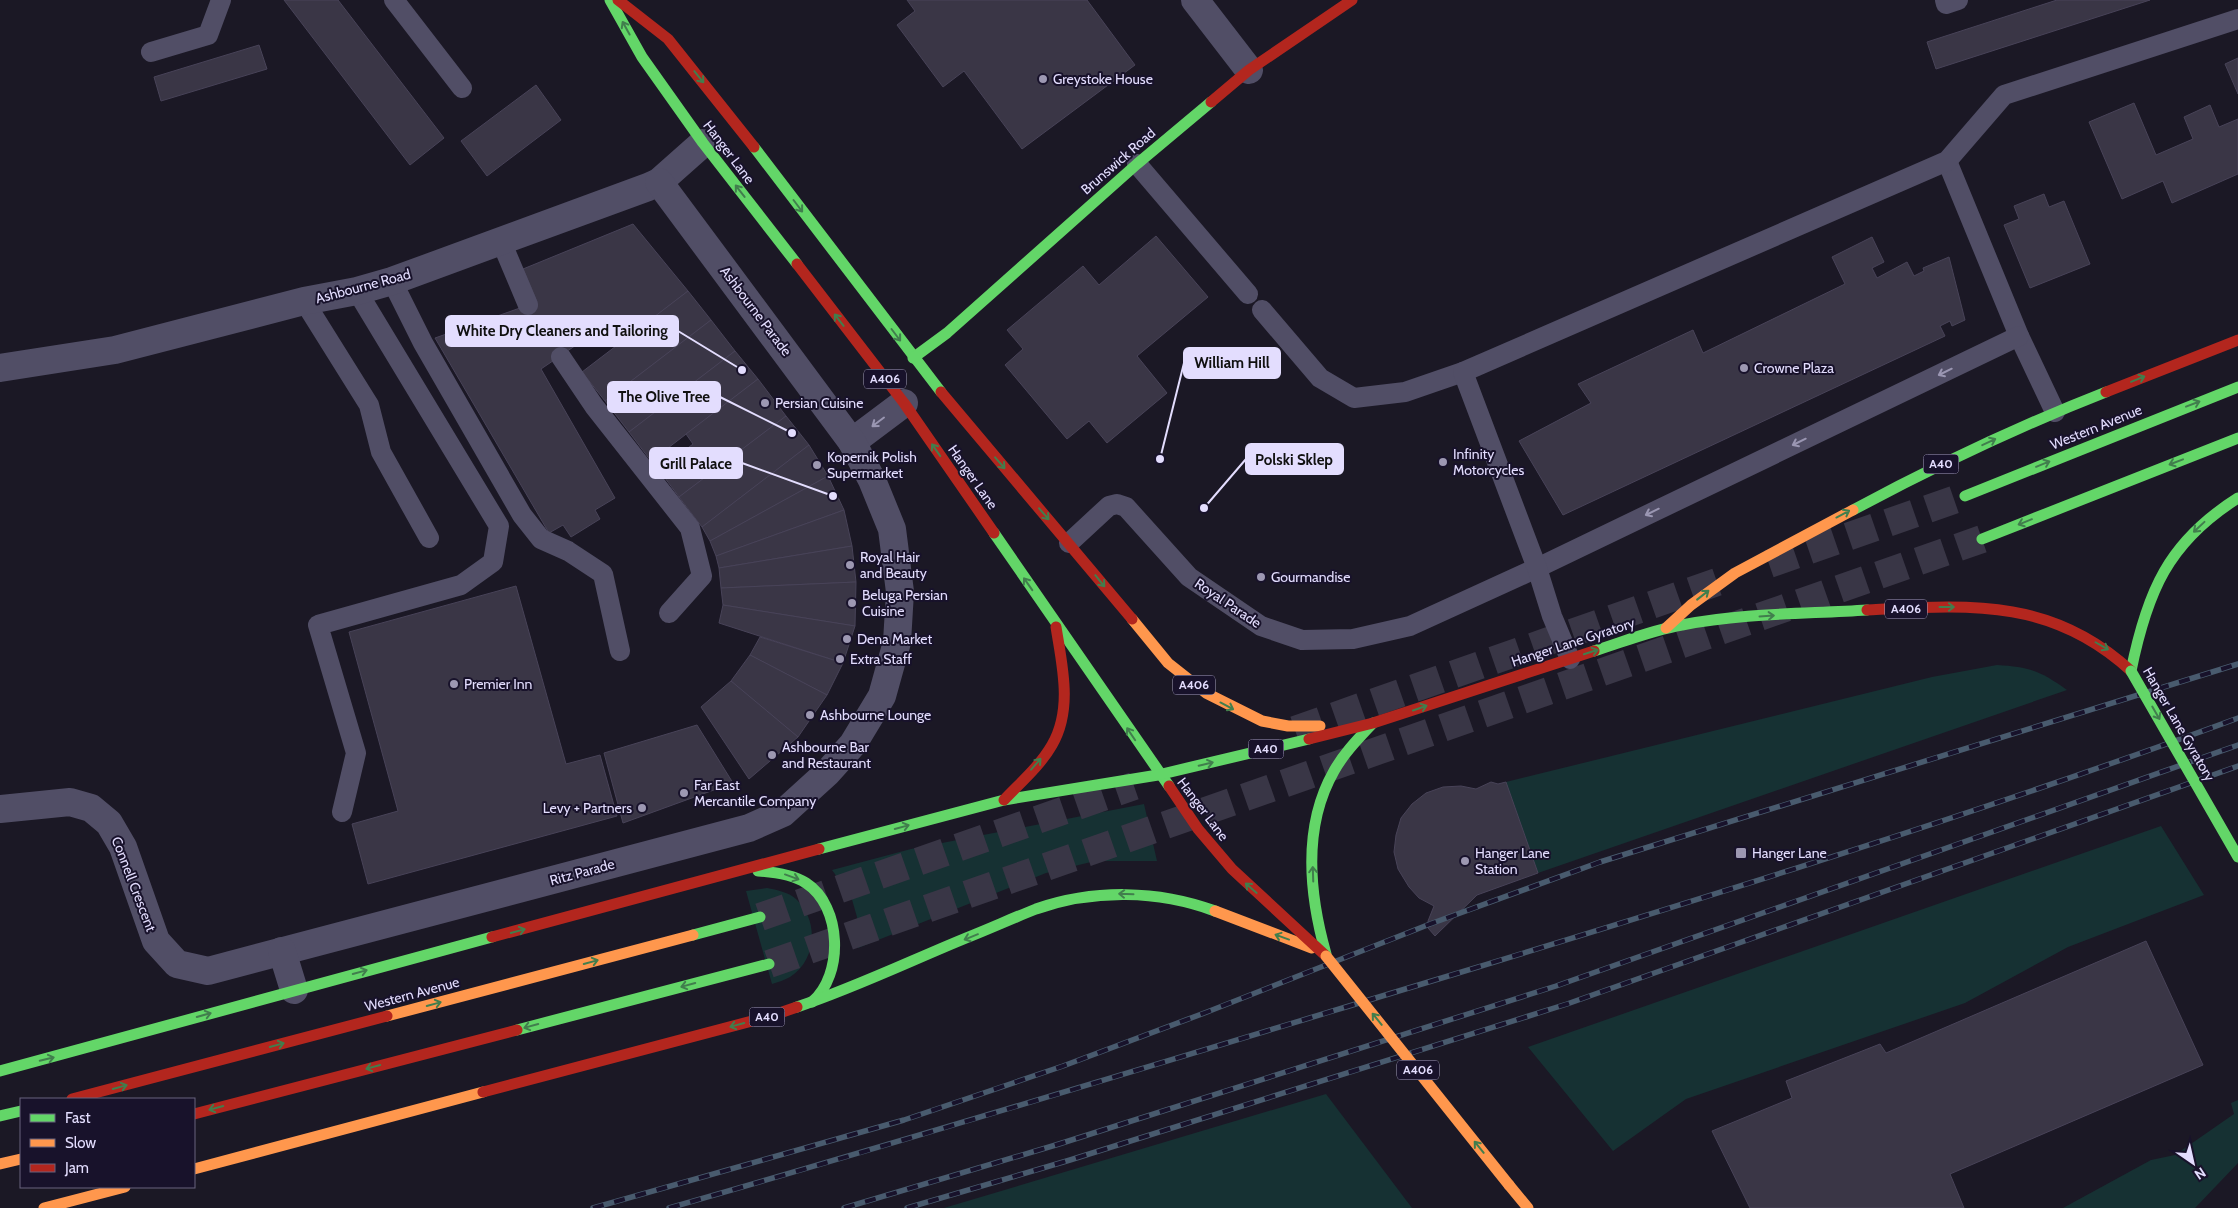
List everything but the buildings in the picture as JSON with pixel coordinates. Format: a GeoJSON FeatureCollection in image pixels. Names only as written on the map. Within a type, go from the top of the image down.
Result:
{"type":"FeatureCollection","features":[{"type":"Feature","properties":{"kind":"main road","name":"Hanger Lane"},"geometry":{"type":"LineString","coordinates":[[610,0],[642,57],[703,143],[904,403],[1158,775],[1225,863],[1307,935],[1326,956]]}},
{"type":"Feature","properties":{"kind":"main road","name":"Hanger Lane"},"geometry":{"type":"LineString","coordinates":[[618,0],[668,39],[730,115],[959,416],[1069,543],[1168,663],[1192,683],[1226,706],[1262,721],[1288,726],[1373,723]]}},
{"type":"Feature","properties":{"kind":"main road","name":"Brunswick Road"},"geometry":{"type":"LineString","coordinates":[[913,358],[947,333],[1137,164],[1249,70],[1352,0]]}},
{"type":"Feature","properties":{"kind":"main road","name":"A40"},"geometry":{"type":"LineString","coordinates":[[1666,628],[1709,591],[1758,560],[1928,470],[2055,412],[2238,340]]}},
{"type":"Feature","properties":{"kind":"main road","name":"Western Avenue"},"geometry":{"type":"LineString","coordinates":[[1965,496],[2238,387]]}},
{"type":"Feature","properties":{"kind":"main road"},"geometry":{"type":"LineString","coordinates":[[1982,539],[2238,438]]}},
{"type":"Feature","properties":{"kind":"main road"},"geometry":{"type":"LineString","coordinates":[[2132,670],[2140,623],[2152,589],[2163,571],[2198,528],[2238,498]]}},
{"type":"Feature","properties":{"kind":"main road","name":"Hanger Lane Gyratory"},"geometry":{"type":"LineString","coordinates":[[1528,1208],[1326,956],[1318,927],[1314,899],[1313,849],[1316,819],[1334,771],[1352,746],[1373,723],[1666,628],[1705,621],[1836,612],[1944,607],[1992,608],[2026,615],[2068,628],[2104,647],[2132,670],[2238,857]]}},
{"type":"Feature","properties":{"kind":"main road","name":"A406"},"geometry":{"type":"LineString","coordinates":[[1004,800],[1052,745],[1060,726],[1064,693],[1056,624]]}},
{"type":"Feature","properties":{"kind":"main road","name":"A40"},"geometry":{"type":"LineString","coordinates":[[0,1071],[294,990],[1004,800],[1158,775],[1373,723]]}},
{"type":"Feature","properties":{"kind":"main road","name":"A40"},"geometry":{"type":"LineString","coordinates":[[744,871],[772,871],[801,880],[811,886],[823,899],[829,910],[834,936],[831,979],[823,994],[812,1002]]}},
{"type":"Feature","properties":{"kind":"main road","name":"A40"},"geometry":{"type":"LineString","coordinates":[[195,1169],[760,1019],[812,1002],[1037,910],[1079,898],[1115,894],[1150,895],[1194,903],[1300,943],[1326,956]]}},
{"type":"Feature","properties":{"kind":"main road","name":"Western Avenue"},"geometry":{"type":"LineString","coordinates":[[76,1098],[760,917]]}},
{"type":"Feature","properties":{"kind":"main road"},"geometry":{"type":"LineString","coordinates":[[195,1114],[769,964]]}},
{"type":"Feature","properties":{"kind":"main road"},"geometry":{"type":"LineString","coordinates":[[0,1116],[20,1111]]}},
{"type":"Feature","properties":{"kind":"main road"},"geometry":{"type":"LineString","coordinates":[[0,1164],[20,1159]]}},
{"type":"Feature","properties":{"kind":"main road"},"geometry":{"type":"LineString","coordinates":[[44,1208],[121,1188]]}},
{"type":"Feature","properties":{"kind":"street"},"geometry":{"type":"LineString","coordinates":[[1195,0],[1249,70]]}},
{"type":"Feature","properties":{"kind":"street","name":"Ashbourne Road"},"geometry":{"type":"LineString","coordinates":[[0,368],[115,350],[304,301],[357,291],[392,281],[635,193],[659,182],[703,143]]}},
{"type":"Feature","properties":{"kind":"street","name":"Ashbourne Parade"},"geometry":{"type":"LineString","coordinates":[[659,182],[852,442],[872,480],[892,529],[900,592],[897,642]]}},
{"type":"Feature","properties":{"kind":"street"},"geometry":{"type":"LineString","coordinates":[[852,442],[904,403]]}},
{"type":"Feature","properties":{"kind":"street","name":"Ritz Parade"},"geometry":{"type":"LineString","coordinates":[[177,964],[208,971],[749,828],[783,812],[827,772],[853,744],[882,696],[897,642]]}},
{"type":"Feature","properties":{"kind":"street","name":"Connell Crescent"},"geometry":{"type":"LineString","coordinates":[[0,809],[70,802],[91,808],[109,824],[123,847],[156,941],[177,964]]}},
{"type":"Feature","properties":{"kind":"street"},"geometry":{"type":"LineString","coordinates":[[282,951],[294,990]]}},
{"type":"Feature","properties":{"kind":"lane"},"geometry":{"type":"LineString","coordinates":[[151,52],[208,35],[221,0]]}},
{"type":"Feature","properties":{"kind":"lane"},"geometry":{"type":"LineString","coordinates":[[394,0],[462,88]]}},
{"type":"Feature","properties":{"kind":"lane"},"geometry":{"type":"LineString","coordinates":[[1945,0],[1946,4],[1958,0]]}},
{"type":"Feature","properties":{"kind":"lane"},"geometry":{"type":"LineString","coordinates":[[1262,310],[1320,378],[1354,398],[1405,392],[1463,372],[1947,161],[2004,96],[2238,19]]}},
{"type":"Feature","properties":{"kind":"lane"},"geometry":{"type":"LineString","coordinates":[[1947,161],[2019,336],[2055,412]]}},
{"type":"Feature","properties":{"kind":"lane"},"geometry":{"type":"LineString","coordinates":[[1137,164],[1248,294]]}},
{"type":"Feature","properties":{"kind":"lane"},"geometry":{"type":"LineString","coordinates":[[501,241],[528,305]]}},
{"type":"Feature","properties":{"kind":"lane"},"geometry":{"type":"LineString","coordinates":[[392,281],[422,343],[522,515],[541,539],[568,551],[603,574],[620,651]]}},
{"type":"Feature","properties":{"kind":"lane"},"geometry":{"type":"LineString","coordinates":[[342,812],[356,753],[318,625],[461,585],[493,562],[499,526],[357,291]]}},
{"type":"Feature","properties":{"kind":"lane"},"geometry":{"type":"LineString","coordinates":[[304,301],[369,405],[381,452],[430,538]]}},
{"type":"Feature","properties":{"kind":"lane","name":"Royal Parade"},"geometry":{"type":"LineString","coordinates":[[1069,543],[1109,506],[1117,504],[1126,507],[1189,577],[1261,626],[1302,640],[1353,638],[1410,626],[1538,568],[2019,336]]}},
{"type":"Feature","properties":{"kind":"lane"},"geometry":{"type":"LineString","coordinates":[[561,357],[594,406],[690,528],[702,576],[669,613]]}},
{"type":"Feature","properties":{"kind":"lane"},"geometry":{"type":"LineString","coordinates":[[1463,372],[1538,568],[1552,616],[1570,659]]}},
{"type":"Feature","properties":{"kind":"green space"},"geometry":{"type":"Polygon","coordinates":[[[1997,665],[2034,671],[2067,690],[1538,873],[1506,782],[1932,677],[1997,665]]]}},
{"type":"Feature","properties":{"kind":"green space"},"geometry":{"type":"Polygon","coordinates":[[[1144,804],[1157,861],[1095,861],[1046,873],[858,948],[857,917],[851,896],[832,870],[911,849],[1144,804]]]}},
{"type":"Feature","properties":{"kind":"green space"},"geometry":{"type":"Polygon","coordinates":[[[2161,826],[2204,895],[2068,947],[1965,1003],[1686,1099],[1613,1151],[1528,1047],[2161,826]]]}},
{"type":"Feature","properties":{"kind":"green space"},"geometry":{"type":"Polygon","coordinates":[[[767,888],[786,893],[796,899],[809,918],[812,940],[806,961],[799,970],[790,977],[772,984],[746,891],[767,888]]]}},
{"type":"Feature","properties":{"kind":"green space"},"geometry":{"type":"Polygon","coordinates":[[[1326,1094],[1412,1208],[944,1208],[1326,1094]]]}},
{"type":"Feature","properties":{"kind":"green space"},"geometry":{"type":"Polygon","coordinates":[[[2238,1100],[2238,1163],[2195,1208],[2063,1208],[2151,1160],[2175,1155],[2234,1114],[2231,1103],[2238,1100]]]}},
{"type":"Feature","properties":{"kind":"tunnel"},"geometry":{"type":"LineString","coordinates":[[1769,564],[1965,496]]}},
{"type":"Feature","properties":{"kind":"tunnel"},"geometry":{"type":"LineString","coordinates":[[769,964],[1982,539]]}},
{"type":"Feature","properties":{"kind":"tunnel"},"geometry":{"type":"LineString","coordinates":[[1295,730],[1717,582]]}},
{"type":"Feature","properties":{"kind":"tunnel"},"geometry":{"type":"LineString","coordinates":[[760,917],[1134,786]]}},
{"type":"Feature","properties":{"kind":"railway"},"geometry":{"type":"LineString","coordinates":[[593,1208],[904,1120],[1063,1066],[1207,1012],[1430,924],[1600,862],[2238,664]]}},
{"type":"Feature","properties":{"kind":"railway"},"geometry":{"type":"LineString","coordinates":[[669,1208],[1058,1094],[1744,885],[2041,788],[2238,718]]}},
{"type":"Feature","properties":{"kind":"railway"},"geometry":{"type":"LineString","coordinates":[[844,1208],[1059,1144],[1556,986],[2238,745]]}},
{"type":"Feature","properties":{"kind":"railway"},"geometry":{"type":"LineString","coordinates":[[907,1208],[1070,1160],[1567,1004],[2238,766]]}},
{"type":"Feature","properties":{"kind":"traffic: fast"},"geometry":{"type":"LineString","coordinates":[[610,0],[642,57],[703,143],[797,264]]}},
{"type":"Feature","properties":{"kind":"traffic: fast"},"geometry":{"type":"LineString","coordinates":[[913,358],[947,333],[1137,164],[1211,102]]}},
{"type":"Feature","properties":{"kind":"traffic: fast"},"geometry":{"type":"LineString","coordinates":[[754,147],[941,392]]}},
{"type":"Feature","properties":{"kind":"traffic: fast"},"geometry":{"type":"LineString","coordinates":[[1965,496],[2238,387]]}},
{"type":"Feature","properties":{"kind":"traffic: fast"},"geometry":{"type":"LineString","coordinates":[[1853,510],[1978,447],[2106,392]]}},
{"type":"Feature","properties":{"kind":"traffic: fast"},"geometry":{"type":"LineString","coordinates":[[1982,539],[2238,438]]}},
{"type":"Feature","properties":{"kind":"traffic: fast"},"geometry":{"type":"LineString","coordinates":[[2131,671],[2145,617],[2153,593],[2164,571],[2194,532],[2238,498]]}},
{"type":"Feature","properties":{"kind":"traffic: fast"},"geometry":{"type":"LineString","coordinates":[[994,533],[1169,786]]}},
{"type":"Feature","properties":{"kind":"traffic: fast"},"geometry":{"type":"LineString","coordinates":[[1594,651],[1671,627],[1705,621],[1751,616],[1867,610]]}},
{"type":"Feature","properties":{"kind":"traffic: fast"},"geometry":{"type":"LineString","coordinates":[[2131,671],[2238,857]]}},
{"type":"Feature","properties":{"kind":"traffic: fast"},"geometry":{"type":"LineString","coordinates":[[1326,954],[1320,931],[1313,884],[1313,838],[1317,815],[1324,792],[1338,764],[1373,723]]}},
{"type":"Feature","properties":{"kind":"traffic: fast"},"geometry":{"type":"LineString","coordinates":[[819,849],[1004,800],[1158,775],[1309,739]]}},
{"type":"Feature","properties":{"kind":"traffic: fast"},"geometry":{"type":"LineString","coordinates":[[758,871],[783,874],[801,880],[818,894],[827,907],[835,941],[834,959],[830,975],[822,990],[812,1002]]}},
{"type":"Feature","properties":{"kind":"traffic: fast"},"geometry":{"type":"LineString","coordinates":[[797,1007],[861,983],[1027,912],[1058,902],[1103,895],[1149,896],[1171,899],[1215,911]]}},
{"type":"Feature","properties":{"kind":"traffic: fast"},"geometry":{"type":"LineString","coordinates":[[693,935],[760,917]]}},
{"type":"Feature","properties":{"kind":"traffic: fast"},"geometry":{"type":"LineString","coordinates":[[0,1071],[492,937]]}},
{"type":"Feature","properties":{"kind":"traffic: fast"},"geometry":{"type":"LineString","coordinates":[[517,1030],[769,964]]}},
{"type":"Feature","properties":{"kind":"traffic: fast"},"geometry":{"type":"LineString","coordinates":[[0,1116],[20,1111]]}},
{"type":"Feature","properties":{"kind":"traffic: slow"},"geometry":{"type":"LineString","coordinates":[[1666,628],[1691,605],[1735,573],[1853,510]]}},
{"type":"Feature","properties":{"kind":"traffic: slow"},"geometry":{"type":"LineString","coordinates":[[1132,619],[1168,663],[1206,693],[1262,721],[1288,726],[1320,726]]}},
{"type":"Feature","properties":{"kind":"traffic: slow"},"geometry":{"type":"LineString","coordinates":[[1215,911],[1312,948]]}},
{"type":"Feature","properties":{"kind":"traffic: slow"},"geometry":{"type":"LineString","coordinates":[[387,1016],[693,935]]}},
{"type":"Feature","properties":{"kind":"traffic: slow"},"geometry":{"type":"LineString","coordinates":[[1326,956],[1509,1185]]}},
{"type":"Feature","properties":{"kind":"traffic: slow"},"geometry":{"type":"LineString","coordinates":[[195,1169],[483,1092]]}},
{"type":"Feature","properties":{"kind":"traffic: slow"},"geometry":{"type":"LineString","coordinates":[[0,1164],[20,1159]]}},
{"type":"Feature","properties":{"kind":"traffic: slow"},"geometry":{"type":"LineString","coordinates":[[1509,1185],[1528,1208]]}},
{"type":"Feature","properties":{"kind":"traffic: slow"},"geometry":{"type":"LineString","coordinates":[[44,1208],[121,1188]]}},
{"type":"Feature","properties":{"kind":"traffic: jam"},"geometry":{"type":"LineString","coordinates":[[618,0],[668,39],[754,147]]}},
{"type":"Feature","properties":{"kind":"traffic: jam"},"geometry":{"type":"LineString","coordinates":[[1211,102],[1249,70],[1352,0]]}},
{"type":"Feature","properties":{"kind":"traffic: jam"},"geometry":{"type":"LineString","coordinates":[[797,264],[904,403],[994,533]]}},
{"type":"Feature","properties":{"kind":"traffic: jam"},"geometry":{"type":"LineString","coordinates":[[2106,392],[2238,340]]}},
{"type":"Feature","properties":{"kind":"traffic: jam"},"geometry":{"type":"LineString","coordinates":[[941,392],[1132,619]]}},
{"type":"Feature","properties":{"kind":"traffic: jam"},"geometry":{"type":"LineString","coordinates":[[1867,610],[1939,607],[1973,608],[2006,611],[2039,618],[2070,630],[2101,647],[2131,671]]}},
{"type":"Feature","properties":{"kind":"traffic: jam"},"geometry":{"type":"LineString","coordinates":[[1004,800],[1042,760],[1052,745],[1058,731],[1062,717],[1064,687],[1056,627]]}},
{"type":"Feature","properties":{"kind":"traffic: jam"},"geometry":{"type":"LineString","coordinates":[[1309,739],[1373,723],[1594,651]]}},
{"type":"Feature","properties":{"kind":"traffic: jam"},"geometry":{"type":"LineString","coordinates":[[1169,786],[1198,829],[1232,869],[1326,956]]}},
{"type":"Feature","properties":{"kind":"traffic: jam"},"geometry":{"type":"LineString","coordinates":[[492,937],[819,849]]}},
{"type":"Feature","properties":{"kind":"traffic: jam"},"geometry":{"type":"LineString","coordinates":[[483,1092],[771,1016],[797,1007]]}},
{"type":"Feature","properties":{"kind":"traffic: jam"},"geometry":{"type":"LineString","coordinates":[[76,1098],[387,1016]]}},
{"type":"Feature","properties":{"kind":"traffic: jam"},"geometry":{"type":"LineString","coordinates":[[195,1114],[517,1030]]}},
{"type":"Feature","properties":{"kind":"place","name":"Greystoke House"},"geometry":{"type":"Point","coordinates":[1043,79]}},
{"type":"Feature","properties":{"kind":"place","name":"Crowne Plaza"},"geometry":{"type":"Point","coordinates":[1744,368]}},
{"type":"Feature","properties":{"kind":"place","name":"White Dry Cleaners and Tailoring"},"geometry":{"type":"Point","coordinates":[742,370]}},
{"type":"Feature","properties":{"kind":"place","name":"Persian Cuisine"},"geometry":{"type":"Point","coordinates":[765,403]}},
{"type":"Feature","properties":{"kind":"place","name":"The Olive Tree"},"geometry":{"type":"Point","coordinates":[792,433]}},
{"type":"Feature","properties":{"kind":"place","name":"William Hill"},"geometry":{"type":"Point","coordinates":[1160,459]}},
{"type":"Feature","properties":{"kind":"place","name":"Infinity Motorcycles"},"geometry":{"type":"Point","coordinates":[1443,462]}},
{"type":"Feature","properties":{"kind":"place","name":"Kopernik Polish Supermarket"},"geometry":{"type":"Point","coordinates":[817,465]}},
{"type":"Feature","properties":{"kind":"place","name":"Grill Palace"},"geometry":{"type":"Point","coordinates":[833,496]}},
{"type":"Feature","properties":{"kind":"place","name":"Polski Sklep"},"geometry":{"type":"Point","coordinates":[1204,508]}},
{"type":"Feature","properties":{"kind":"place","name":"Royal Hair and Beauty"},"geometry":{"type":"Point","coordinates":[850,565]}},
{"type":"Feature","properties":{"kind":"place","name":"Gourmandise"},"geometry":{"type":"Point","coordinates":[1261,577]}},
{"type":"Feature","properties":{"kind":"place","name":"Beluga Persian Cuisine"},"geometry":{"type":"Point","coordinates":[852,603]}},
{"type":"Feature","properties":{"kind":"place","name":"Dena Market"},"geometry":{"type":"Point","coordinates":[847,639]}},
{"type":"Feature","properties":{"kind":"place","name":"Extra Staff"},"geometry":{"type":"Point","coordinates":[840,659]}},
{"type":"Feature","properties":{"kind":"place","name":"Premier Inn"},"geometry":{"type":"Point","coordinates":[454,684]}},
{"type":"Feature","properties":{"kind":"place","name":"Ashbourne Lounge"},"geometry":{"type":"Point","coordinates":[810,715]}},
{"type":"Feature","properties":{"kind":"place","name":"Ashbourne Bar and Restaurant"},"geometry":{"type":"Point","coordinates":[772,755]}},
{"type":"Feature","properties":{"kind":"place","name":"Far East Mercantile Company"},"geometry":{"type":"Point","coordinates":[684,793]}},
{"type":"Feature","properties":{"kind":"place","name":"Levy + Partners"},"geometry":{"type":"Point","coordinates":[642,808]}},
{"type":"Feature","properties":{"kind":"place","name":"Hanger Lane"},"geometry":{"type":"Point","coordinates":[1741,853]}},
{"type":"Feature","properties":{"kind":"place","name":"Hanger Lane Station"},"geometry":{"type":"Point","coordinates":[1465,861]}}]}
